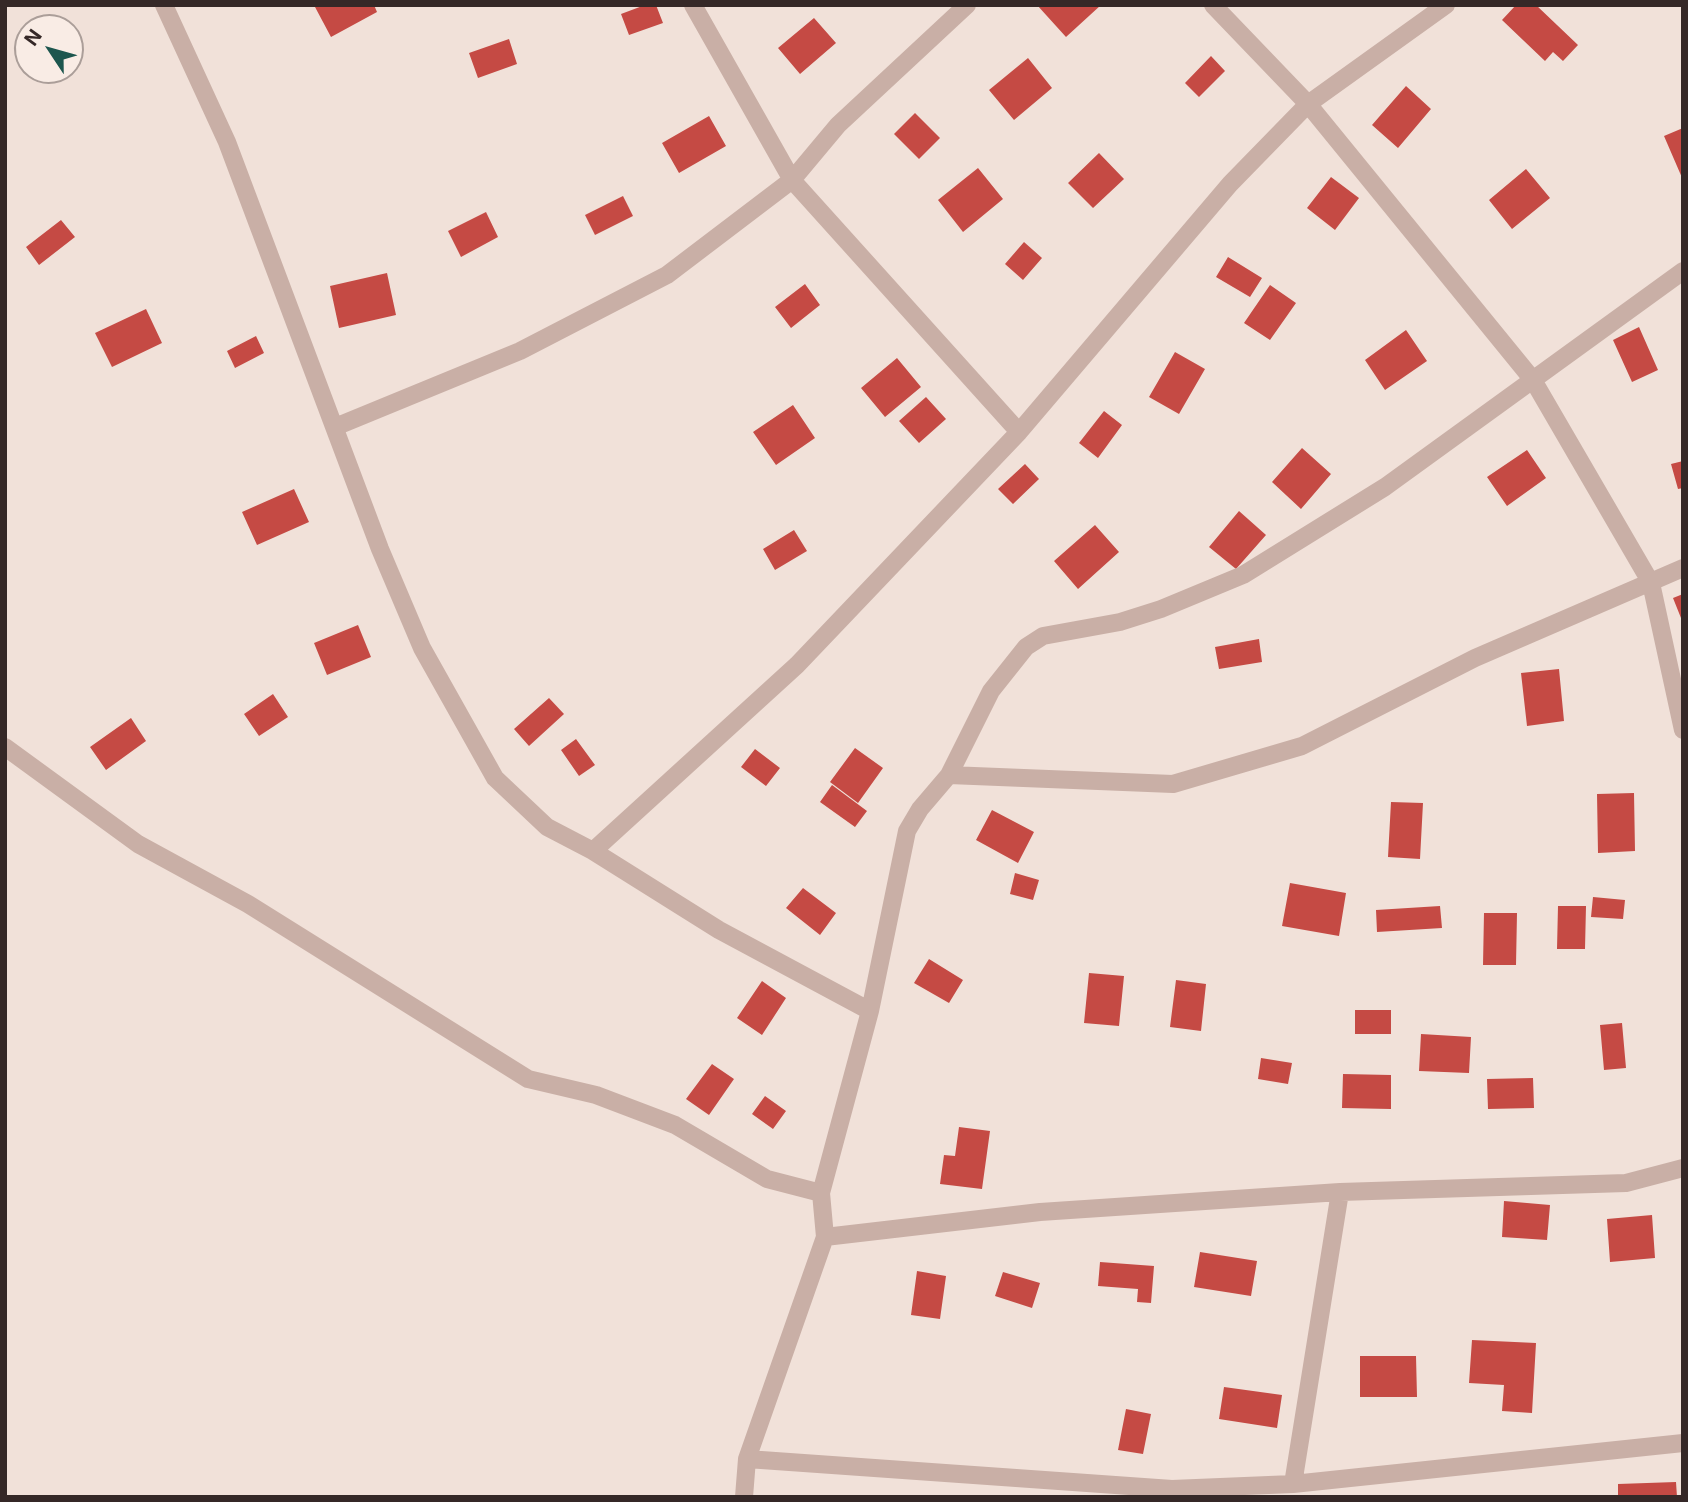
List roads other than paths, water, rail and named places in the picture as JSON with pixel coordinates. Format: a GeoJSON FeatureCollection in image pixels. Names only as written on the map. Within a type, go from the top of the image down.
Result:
{"type":"FeatureCollection","features":[{"type":"Feature","properties":{"kind":"street"},"geometry":{"type":"LineString","coordinates":[[163,5],[227,142],[380,549],[422,649],[495,778],[547,827],[593,851],[719,930],[870,1011]]}},
{"type":"Feature","properties":{"kind":"street"},"geometry":{"type":"LineString","coordinates":[[693,5],[792,180],[1019,432]]}},
{"type":"Feature","properties":{"kind":"street"},"geometry":{"type":"LineString","coordinates":[[335,427],[520,351],[667,275],[792,180],[838,125],[967,5]]}},
{"type":"Feature","properties":{"kind":"street"},"geometry":{"type":"LineString","coordinates":[[1213,5],[1308,104],[1533,380],[1651,583],[1683,730]]}},
{"type":"Feature","properties":{"kind":"street"},"geometry":{"type":"LineString","coordinates":[[593,851],[797,665],[1019,432],[1230,184],[1308,104],[1446,5]]}},
{"type":"Feature","properties":{"kind":"street"},"geometry":{"type":"LineString","coordinates":[[744,1497],[747,1460],[825,1237],[821,1194],[870,1011],[907,831],[920,809],[949,775],[991,691],[1026,647],[1043,636],[1131,619],[1243,575],[1385,487],[1683,271]]}},
{"type":"Feature","properties":{"kind":"street"},"geometry":{"type":"LineString","coordinates":[[949,775],[1174,784],[1302,746],[1475,658],[1683,568]]}},
{"type":"Feature","properties":{"kind":"street"},"geometry":{"type":"LineString","coordinates":[[5,747],[138,845],[248,904],[528,1079],[596,1095],[675,1125],[767,1180],[821,1194]]}},
{"type":"Feature","properties":{"kind":"street"},"geometry":{"type":"LineString","coordinates":[[825,1237],[1040,1212],[1340,1192],[1626,1183],[1683,1168]]}},
{"type":"Feature","properties":{"kind":"street"},"geometry":{"type":"LineString","coordinates":[[1293,1484],[1340,1192]]}},
{"type":"Feature","properties":{"kind":"street"},"geometry":{"type":"LineString","coordinates":[[747,1460],[1172,1489],[1293,1484],[1683,1443]]}}]}
